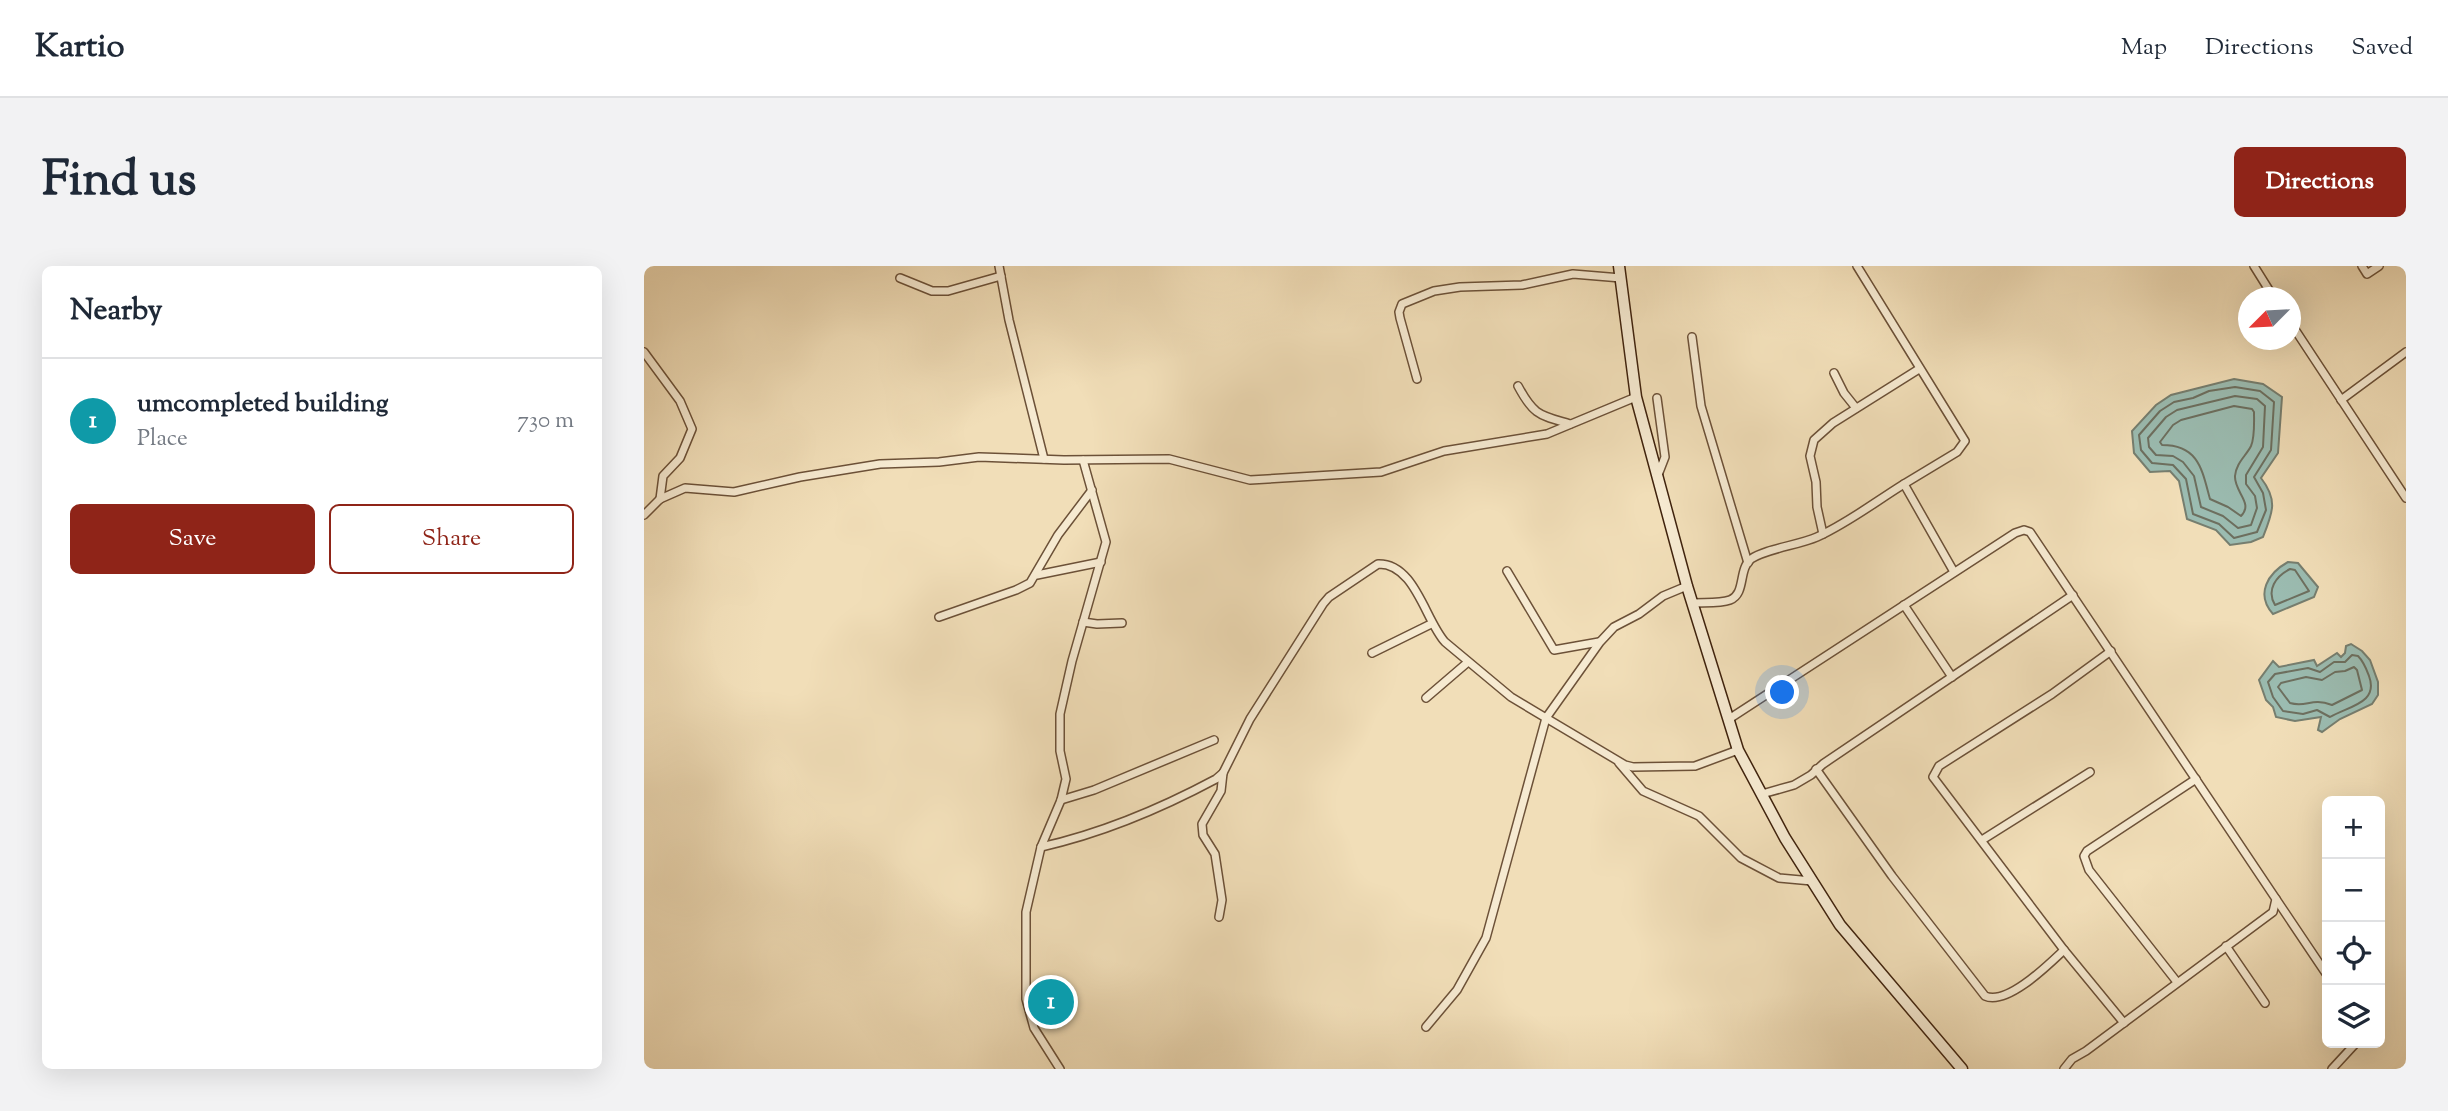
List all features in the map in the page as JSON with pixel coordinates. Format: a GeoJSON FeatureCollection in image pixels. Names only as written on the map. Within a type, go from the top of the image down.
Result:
{"type":"FeatureCollection","features":[{"type":"Feature","properties":{"kind":"main road"},"geometry":{"type":"LineString","coordinates":[[1619,266],[1636,397],[1687,586],[1738,750],[1785,838],[1840,925],[1962,1069]]}},
{"type":"Feature","properties":{"kind":"street"},"geometry":{"type":"LineString","coordinates":[[999,266],[1009,320],[1044,459]]}},
{"type":"Feature","properties":{"kind":"street"},"geometry":{"type":"LineString","coordinates":[[1748,563],[1760,555],[1790,547],[1854,518],[1869,505],[1957,452],[1965,441],[1857,266]]}},
{"type":"Feature","properties":{"kind":"street"},"geometry":{"type":"LineString","coordinates":[[2254,266],[2267,287]]}},
{"type":"Feature","properties":{"kind":"street"},"geometry":{"type":"LineString","coordinates":[[2362,266],[2367,274],[2379,266]]}},
{"type":"Feature","properties":{"kind":"street"},"geometry":{"type":"LineString","coordinates":[[1417,379],[1400,318],[1402,304],[1434,291],[1460,287],[1522,285],[1573,274],[1621,278]]}},
{"type":"Feature","properties":{"kind":"street"},"geometry":{"type":"LineString","coordinates":[[900,278],[932,291],[940,291],[1001,276]]}},
{"type":"Feature","properties":{"kind":"street"},"geometry":{"type":"LineString","coordinates":[[1692,337],[1701,406],[1748,563],[1739,592],[1734,597],[1729,600],[1692,603]]}},
{"type":"Feature","properties":{"kind":"street"},"geometry":{"type":"LineString","coordinates":[[2301,338],[2406,498]]}},
{"type":"Feature","properties":{"kind":"street"},"geometry":{"type":"LineString","coordinates":[[644,352],[680,401],[692,429],[680,458],[663,476],[660,499]]}},
{"type":"Feature","properties":{"kind":"street"},"geometry":{"type":"LineString","coordinates":[[2341,400],[2406,352]]}},
{"type":"Feature","properties":{"kind":"street"},"geometry":{"type":"LineString","coordinates":[[1823,534],[1810,456],[1814,440],[1833,423],[1919,369]]}},
{"type":"Feature","properties":{"kind":"street"},"geometry":{"type":"LineString","coordinates":[[1835,373],[1844,393],[1856,408]]}},
{"type":"Feature","properties":{"kind":"street"},"geometry":{"type":"LineString","coordinates":[[1518,386],[1531,410],[1571,424]]}},
{"type":"Feature","properties":{"kind":"street"},"geometry":{"type":"LineString","coordinates":[[644,515],[660,499],[685,488],[734,492],[800,477],[880,464],[939,462],[978,457],[1169,460],[1250,480],[1381,472],[1444,451],[1546,434],[1636,397]]}},
{"type":"Feature","properties":{"kind":"street"},"geometry":{"type":"LineString","coordinates":[[1657,398],[1665,457],[1657,476]]}},
{"type":"Feature","properties":{"kind":"street"},"geometry":{"type":"LineString","coordinates":[[1060,1069],[1034,1028],[1026,999],[1026,912],[1041,847],[1061,800],[1066,779],[1060,751],[1060,714],[1106,542],[1083,460]]}},
{"type":"Feature","properties":{"kind":"street"},"geometry":{"type":"LineString","coordinates":[[2399,487],[2406,481]]}},
{"type":"Feature","properties":{"kind":"street"},"geometry":{"type":"LineString","coordinates":[[1904,484],[1954,572]]}},
{"type":"Feature","properties":{"kind":"street"},"geometry":{"type":"LineString","coordinates":[[939,617],[1030,583],[1058,535],[1092,489]]}},
{"type":"Feature","properties":{"kind":"street"},"geometry":{"type":"LineString","coordinates":[[1729,719],[2015,533],[2030,531],[2322,967]]}},
{"type":"Feature","properties":{"kind":"street"},"geometry":{"type":"LineString","coordinates":[[1036,575],[1101,562]]}},
{"type":"Feature","properties":{"kind":"street"},"geometry":{"type":"LineString","coordinates":[[1219,917],[1222,900],[1215,853],[1203,835],[1202,824],[1221,790],[1223,773],[1251,719],[1329,597],[1378,565],[1387,564],[1408,580],[1431,624],[1468,662],[1523,705],[1618,761],[1633,767],[1685,767],[1738,750]]}},
{"type":"Feature","properties":{"kind":"street"},"geometry":{"type":"LineString","coordinates":[[1507,571],[1554,650],[1600,642]]}},
{"type":"Feature","properties":{"kind":"street"},"geometry":{"type":"LineString","coordinates":[[1426,1027],[1457,990],[1486,938],[1546,718],[1600,642],[1620,622],[1639,614],[1663,596],[1687,586]]}},
{"type":"Feature","properties":{"kind":"street"},"geometry":{"type":"LineString","coordinates":[[1762,794],[1794,785],[1811,775],[1816,769],[2073,595]]}},
{"type":"Feature","properties":{"kind":"street"},"geometry":{"type":"LineString","coordinates":[[1904,605],[1952,677]]}},
{"type":"Feature","properties":{"kind":"street"},"geometry":{"type":"LineString","coordinates":[[1083,622],[1122,623]]}},
{"type":"Feature","properties":{"kind":"street"},"geometry":{"type":"LineString","coordinates":[[1372,653],[1431,624]]}},
{"type":"Feature","properties":{"kind":"street"},"geometry":{"type":"LineString","coordinates":[[2111,651],[2052,694],[1939,766],[1934,772],[1936,782],[2064,950],[2124,1023]]}},
{"type":"Feature","properties":{"kind":"street"},"geometry":{"type":"LineString","coordinates":[[1426,698],[1468,662]]}},
{"type":"Feature","properties":{"kind":"street"},"geometry":{"type":"LineString","coordinates":[[1061,800],[1094,790],[1214,740]]}},
{"type":"Feature","properties":{"kind":"street"},"geometry":{"type":"LineString","coordinates":[[1618,761],[1643,791],[1699,816],[1741,858],[1779,878],[1812,881]]}},
{"type":"Feature","properties":{"kind":"street"},"geometry":{"type":"LineString","coordinates":[[1816,769],[1892,876],[1985,996],[1990,999],[2004,996],[2030,979],[2064,950]]}},
{"type":"Feature","properties":{"kind":"street"},"geometry":{"type":"LineString","coordinates":[[1982,840],[2090,772]]}},
{"type":"Feature","properties":{"kind":"street"},"geometry":{"type":"LineString","coordinates":[[1041,847],[1078,839],[1122,824],[1209,783],[1223,773]]}},
{"type":"Feature","properties":{"kind":"street"},"geometry":{"type":"LineString","coordinates":[[2177,982],[2089,870],[2084,856],[2087,851],[2196,779]]}},
{"type":"Feature","properties":{"kind":"street"},"geometry":{"type":"LineString","coordinates":[[2064,1069],[2072,1059],[2273,912],[2276,899]]}},
{"type":"Feature","properties":{"kind":"street"},"geometry":{"type":"LineString","coordinates":[[2226,946],[2265,1003]]}},
{"type":"Feature","properties":{"kind":"street"},"geometry":{"type":"LineString","coordinates":[[2332,1069],[2351,1048]]}},
{"type":"Feature","properties":{"kind":"water"},"geometry":{"type":"Polygon","coordinates":[[[2234,379],[2263,384],[2282,397],[2278,453],[2261,478],[2272,500],[2269,520],[2263,537],[2230,545],[2216,530],[2187,519],[2179,481],[2170,471],[2150,472],[2134,453],[2132,431],[2156,405],[2171,395],[2234,379]]]}},
{"type":"Feature","properties":{"kind":"water"},"geometry":{"type":"Polygon","coordinates":[[[2288,562],[2298,563],[2318,587],[2314,597],[2273,614],[2265,599],[2266,585],[2275,572],[2288,562]]]}},
{"type":"Feature","properties":{"kind":"water"},"geometry":{"type":"Polygon","coordinates":[[[2351,644],[2370,660],[2378,682],[2378,695],[2372,704],[2340,719],[2322,732],[2318,730],[2321,717],[2295,721],[2276,717],[2259,680],[2273,661],[2279,667],[2314,660],[2317,666],[2337,653],[2341,657],[2346,646],[2351,644]]]}},
{"type":"Feature","properties":{"kind":"place","name":"umcompleted building"},"geometry":{"type":"Point","coordinates":[1051,1002]}}]}
